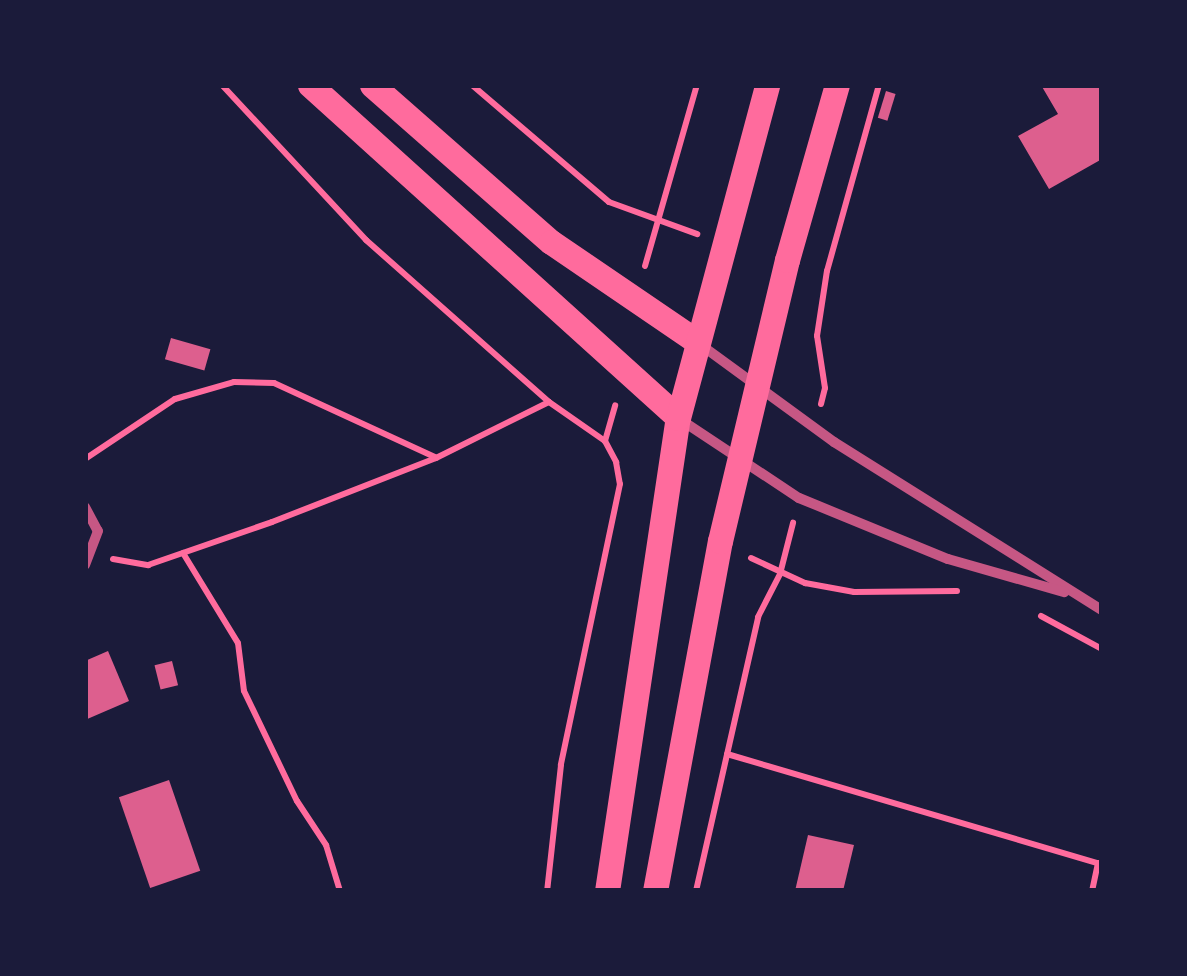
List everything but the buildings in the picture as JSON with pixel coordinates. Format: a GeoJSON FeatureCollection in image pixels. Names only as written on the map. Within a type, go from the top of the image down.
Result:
{"type":"FeatureCollection","features":[{"type":"Feature","properties":{"kind":"main road"},"geometry":{"type":"LineString","coordinates":[[310,85],[678,418]]}},
{"type":"Feature","properties":{"kind":"main road"},"geometry":{"type":"LineString","coordinates":[[372,85],[551,242],[638,307],[696,341]]}},
{"type":"Feature","properties":{"kind":"main road"},"geometry":{"type":"LineString","coordinates":[[607,891],[678,418],[767,85]]}},
{"type":"Feature","properties":{"kind":"main road"},"geometry":{"type":"LineString","coordinates":[[656,891],[739,458],[838,85]]}},
{"type":"Feature","properties":{"kind":"street"},"geometry":{"type":"LineString","coordinates":[[696,341],[834,442],[1102,610]]}},
{"type":"Feature","properties":{"kind":"street"},"geometry":{"type":"LineString","coordinates":[[678,418],[799,498],[912,544],[1075,596]]}},
{"type":"Feature","properties":{"kind":"street"},"geometry":{"type":"LineString","coordinates":[[85,507],[98,532],[88,560]]}},
{"type":"Feature","properties":{"kind":"path"},"geometry":{"type":"LineString","coordinates":[[222,85],[366,240],[549,402],[605,441],[620,484],[561,765],[547,891]]}},
{"type":"Feature","properties":{"kind":"path"},"geometry":{"type":"LineString","coordinates":[[472,85],[565,170],[653,221]]}},
{"type":"Feature","properties":{"kind":"path"},"geometry":{"type":"LineString","coordinates":[[638,307],[653,221],[697,85]]}},
{"type":"Feature","properties":{"kind":"path"},"geometry":{"type":"LineString","coordinates":[[85,459],[175,399],[234,382],[274,383],[436,458]]}},
{"type":"Feature","properties":{"kind":"path"},"geometry":{"type":"LineString","coordinates":[[88,560],[148,565],[436,458],[549,402]]}},
{"type":"Feature","properties":{"kind":"path"},"geometry":{"type":"LineString","coordinates":[[183,553],[238,643],[244,691],[297,801],[326,845],[340,891]]}},
{"type":"Feature","properties":{"kind":"path"},"geometry":{"type":"LineString","coordinates":[[780,574],[854,592],[962,591]]}},
{"type":"Feature","properties":{"kind":"path"},"geometry":{"type":"LineString","coordinates":[[1030,611],[1102,649]]}},
{"type":"Feature","properties":{"kind":"path"},"geometry":{"type":"LineString","coordinates":[[728,754],[1098,864],[1092,891]]}}]}
